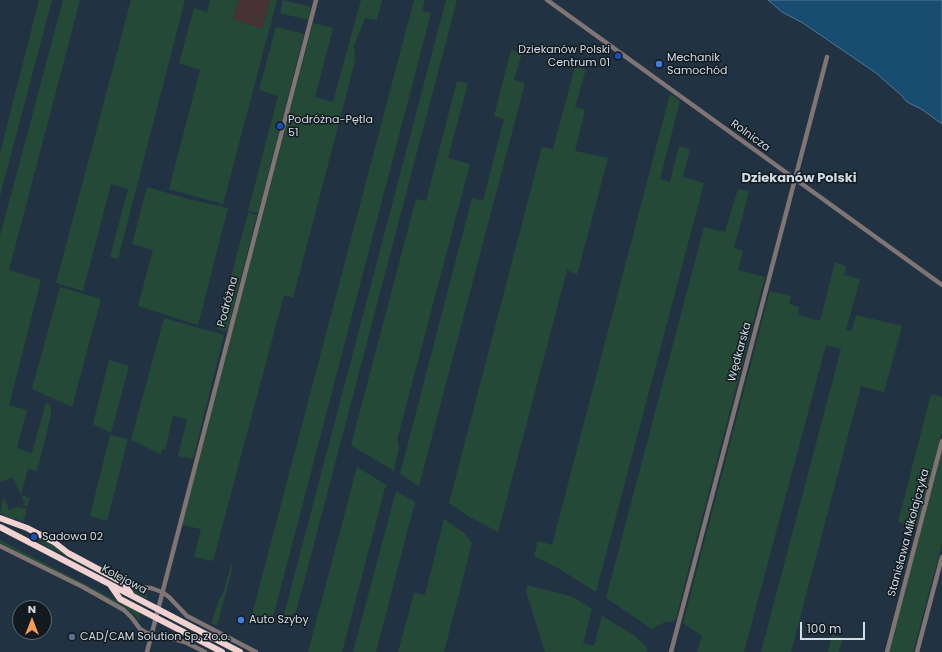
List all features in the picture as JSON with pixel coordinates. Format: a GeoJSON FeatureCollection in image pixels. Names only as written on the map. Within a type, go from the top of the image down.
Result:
{"type":"FeatureCollection","features":[{"type":"Feature","properties":{"kind":"highway"},"geometry":{"type":"LineString","coordinates":[[0,518],[27,528],[49,540],[68,553],[124,583],[132,596]]}},
{"type":"Feature","properties":{"kind":"highway","name":"Kolejowa"},"geometry":{"type":"LineString","coordinates":[[0,527],[240,652]]}},
{"type":"Feature","properties":{"kind":"highway","name":"Kolejowa"},"geometry":{"type":"LineString","coordinates":[[110,584],[120,599],[222,652]]}},
{"type":"Feature","properties":{"kind":"street","name":"Podróżna"},"geometry":{"type":"LineString","coordinates":[[147,652],[316,0]]}},
{"type":"Feature","properties":{"kind":"street","name":"Rolnicza"},"geometry":{"type":"LineString","coordinates":[[547,0],[942,286]]}},
{"type":"Feature","properties":{"kind":"street","name":"Wędkarska"},"geometry":{"type":"LineString","coordinates":[[671,652],[827,57]]}},
{"type":"Feature","properties":{"kind":"street","name":"Stanisława Mikołajczyka"},"geometry":{"type":"LineString","coordinates":[[887,652],[942,441]]}},
{"type":"Feature","properties":{"kind":"street"},"geometry":{"type":"LineString","coordinates":[[0,546],[83,587],[124,610],[140,629],[152,635],[185,642],[205,652]]}},
{"type":"Feature","properties":{"kind":"street"},"geometry":{"type":"LineString","coordinates":[[917,652],[942,557]]}},
{"type":"Feature","properties":{"kind":"street"},"geometry":{"type":"LineString","coordinates":[[124,583],[136,587],[151,588],[162,592],[187,616],[256,652]]}},
{"type":"Feature","properties":{"kind":"shaded area"},"geometry":{"type":"Polygon","coordinates":[[[238,0],[270,0],[262,29],[233,19],[238,0]]]}},
{"type":"Feature","properties":{"kind":"green space"},"geometry":{"type":"Polygon","coordinates":[[[39,0],[52,0],[0,196],[0,153],[39,0]]]}},
{"type":"Feature","properties":{"kind":"green space"},"geometry":{"type":"Polygon","coordinates":[[[63,0],[80,0],[9,270],[41,280],[9,405],[27,410],[17,448],[32,453],[46,402],[51,407],[51,416],[37,471],[28,469],[21,495],[13,477],[0,482],[0,236],[63,0]]]}},
{"type":"Feature","properties":{"kind":"green space"},"geometry":{"type":"Polygon","coordinates":[[[131,0],[185,0],[118,259],[110,257],[128,189],[111,184],[83,291],[56,283],[131,0]]]}},
{"type":"Feature","properties":{"kind":"green space"},"geometry":{"type":"Polygon","coordinates":[[[210,0],[238,0],[233,19],[262,29],[270,0],[277,0],[223,204],[169,189],[200,70],[179,63],[194,8],[207,12],[210,0]]]}},
{"type":"Feature","properties":{"kind":"green space"},"geometry":{"type":"Polygon","coordinates":[[[283,0],[311,7],[308,20],[280,13],[283,0]]]}},
{"type":"Feature","properties":{"kind":"green space"},"geometry":{"type":"Polygon","coordinates":[[[361,0],[382,0],[377,20],[365,18],[354,46],[355,59],[352,73],[293,298],[284,295],[213,561],[194,557],[201,529],[182,525],[313,23],[333,28],[315,97],[333,102],[361,0]]]}},
{"type":"Feature","properties":{"kind":"green space"},"geometry":{"type":"Polygon","coordinates":[[[414,0],[425,0],[422,11],[431,13],[271,625],[250,622],[414,0]]]}},
{"type":"Feature","properties":{"kind":"green space"},"geometry":{"type":"Polygon","coordinates":[[[446,0],[457,0],[296,612],[282,622],[446,0]]]}},
{"type":"Feature","properties":{"kind":"green space"},"geometry":{"type":"Polygon","coordinates":[[[276,27],[304,34],[258,213],[248,211],[278,96],[259,90],[276,27]]]}},
{"type":"Feature","properties":{"kind":"green space"},"geometry":{"type":"Polygon","coordinates":[[[511,50],[522,53],[514,80],[525,83],[419,486],[400,474],[472,198],[483,201],[504,119],[494,116],[511,50]]]}},
{"type":"Feature","properties":{"kind":"green space"},"geometry":{"type":"Polygon","coordinates":[[[575,67],[586,69],[575,107],[585,110],[575,151],[608,158],[577,275],[567,270],[498,532],[468,516],[449,503],[542,147],[553,149],[575,67]]]}},
{"type":"Feature","properties":{"kind":"green space"},"geometry":{"type":"Polygon","coordinates":[[[457,81],[468,83],[448,158],[470,164],[397,440],[399,447],[394,471],[351,445],[416,199],[426,201],[457,81]]]}},
{"type":"Feature","properties":{"kind":"green space"},"geometry":{"type":"Polygon","coordinates":[[[670,94],[680,101],[660,179],[670,182],[679,146],[690,149],[683,177],[704,183],[596,592],[558,568],[534,556],[538,541],[552,545],[670,94]]]}},
{"type":"Feature","properties":{"kind":"green space"},"geometry":{"type":"Polygon","coordinates":[[[147,187],[188,199],[228,208],[198,325],[138,306],[153,250],[132,244],[147,187]]]}},
{"type":"Feature","properties":{"kind":"green space"},"geometry":{"type":"Polygon","coordinates":[[[738,189],[749,191],[734,248],[743,251],[738,270],[765,277],[675,621],[665,622],[652,629],[606,598],[704,227],[725,232],[738,189]]]}},
{"type":"Feature","properties":{"kind":"green space"},"geometry":{"type":"Polygon","coordinates":[[[248,213],[257,215],[227,331],[217,329],[248,213]]]}},
{"type":"Feature","properties":{"kind":"green space"},"geometry":{"type":"Polygon","coordinates":[[[835,262],[846,266],[844,275],[860,279],[846,330],[852,331],[856,315],[902,326],[884,392],[861,386],[791,652],[761,652],[841,349],[826,345],[744,652],[697,652],[702,636],[683,623],[770,291],[791,296],[789,304],[799,307],[798,315],[820,321],[835,262]]]}},
{"type":"Feature","properties":{"kind":"green space"},"geometry":{"type":"Polygon","coordinates":[[[60,287],[101,299],[72,407],[32,389],[60,287]]]}},
{"type":"Feature","properties":{"kind":"green space"},"geometry":{"type":"Polygon","coordinates":[[[164,318],[224,335],[193,459],[178,456],[187,419],[173,416],[165,450],[162,449],[161,454],[131,440],[164,318]]]}},
{"type":"Feature","properties":{"kind":"green space"},"geometry":{"type":"Polygon","coordinates":[[[109,360],[129,366],[111,433],[93,424],[109,360]]]}},
{"type":"Feature","properties":{"kind":"green space"},"geometry":{"type":"Polygon","coordinates":[[[931,394],[942,397],[942,432],[917,527],[898,522],[931,394]]]}},
{"type":"Feature","properties":{"kind":"green space"},"geometry":{"type":"Polygon","coordinates":[[[110,435],[128,439],[107,521],[90,516],[110,435]]]}},
{"type":"Feature","properties":{"kind":"green space"},"geometry":{"type":"Polygon","coordinates":[[[942,448],[942,544],[913,652],[889,652],[942,448]]]}},
{"type":"Feature","properties":{"kind":"green space"},"geometry":{"type":"Polygon","coordinates":[[[357,467],[388,486],[385,488],[342,652],[308,652],[357,467]]]}},
{"type":"Feature","properties":{"kind":"green space"},"geometry":{"type":"Polygon","coordinates":[[[396,491],[415,502],[376,652],[353,652],[396,491]]]}},
{"type":"Feature","properties":{"kind":"green space"},"geometry":{"type":"Polygon","coordinates":[[[21,495],[30,498],[27,507],[22,505],[25,504],[21,495]]]}},
{"type":"Feature","properties":{"kind":"green space"},"geometry":{"type":"Polygon","coordinates":[[[4,497],[9,510],[18,507],[27,509],[23,522],[15,518],[14,521],[0,513],[4,497]]]}},
{"type":"Feature","properties":{"kind":"green space"},"geometry":{"type":"Polygon","coordinates":[[[444,519],[464,533],[472,543],[444,652],[398,652],[414,593],[425,595],[444,519]]]}},
{"type":"Feature","properties":{"kind":"green space"},"geometry":{"type":"Polygon","coordinates":[[[38,537],[127,586],[147,589],[147,599],[41,543],[42,542],[37,539],[38,537]]]}},
{"type":"Feature","properties":{"kind":"green space"},"geometry":{"type":"Polygon","coordinates":[[[0,540],[140,613],[139,621],[135,615],[127,609],[0,543],[0,540]]]}},
{"type":"Feature","properties":{"kind":"green space"},"geometry":{"type":"Polygon","coordinates":[[[231,565],[233,566],[217,626],[211,623],[220,598],[223,594],[231,565]]]}},
{"type":"Feature","properties":{"kind":"green space"},"geometry":{"type":"Polygon","coordinates":[[[527,585],[573,597],[592,609],[583,643],[594,646],[602,616],[632,634],[646,646],[647,652],[545,652],[526,591],[527,585]]]}},
{"type":"Feature","properties":{"kind":"green space"},"geometry":{"type":"Polygon","coordinates":[[[832,635],[843,638],[839,652],[828,652],[832,635]]]}},
{"type":"Feature","properties":{"kind":"water"},"geometry":{"type":"Polygon","coordinates":[[[768,0],[942,0],[942,124],[923,110],[907,102],[876,73],[803,23],[782,12],[768,0]]]}},
{"type":"Feature","properties":{"kind":"place","name":"Dziekanów Polski Centrum 01"},"geometry":{"type":"Point","coordinates":[618,56]}},
{"type":"Feature","properties":{"kind":"place","name":"Mechanik Samochód"},"geometry":{"type":"Point","coordinates":[659,64]}},
{"type":"Feature","properties":{"kind":"place","name":"Podróżna-Pętla 51"},"geometry":{"type":"Point","coordinates":[280,126]}},
{"type":"Feature","properties":{"kind":"place","name":"Sadowa 02"},"geometry":{"type":"Point","coordinates":[34,537]}},
{"type":"Feature","properties":{"kind":"place","name":"Auto Szyby"},"geometry":{"type":"Point","coordinates":[241,620]}},
{"type":"Feature","properties":{"kind":"place","name":"CAD/CAM Solution Sp. z o.o."},"geometry":{"type":"Point","coordinates":[72,637]}},
{"type":"Feature","properties":{"kind":"district","name":"Dziekanów Polski"},"geometry":{"type":"Point","coordinates":[799,179]}}]}
